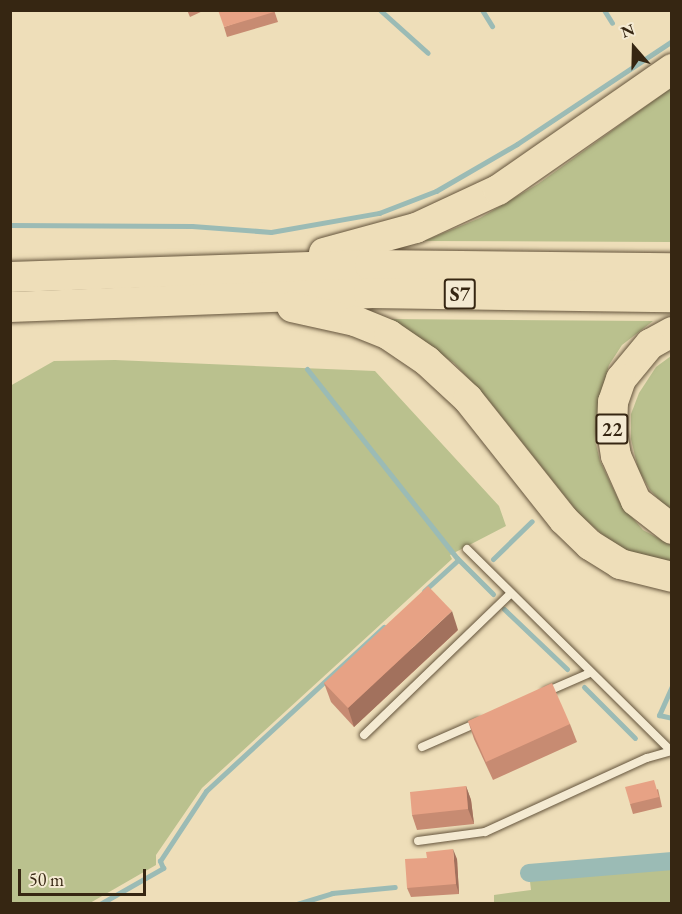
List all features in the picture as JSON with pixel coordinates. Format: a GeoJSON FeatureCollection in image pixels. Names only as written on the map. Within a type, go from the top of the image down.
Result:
{"type":"FeatureCollection","features":[{"type":"Feature","properties":{"kind":"highway"},"geometry":{"type":"LineString","coordinates":[[266,268],[366,243],[459,209],[536,166],[672,69]]}},
{"type":"Feature","properties":{"kind":"highway","name":"S7"},"geometry":{"type":"LineString","coordinates":[[10,277],[370,265],[672,268]]}},
{"type":"Feature","properties":{"kind":"highway","name":"S7"},"geometry":{"type":"LineString","coordinates":[[10,307],[369,293],[672,297]]}},
{"type":"Feature","properties":{"kind":"highway"},"geometry":{"type":"LineString","coordinates":[[248,297],[355,321],[389,335],[428,361],[468,399],[564,520],[590,545],[620,564],[672,578]]}},
{"type":"Feature","properties":{"kind":"highway","name":"22"},"geometry":{"type":"LineString","coordinates":[[672,332],[650,344],[621,379],[613,402],[612,431],[618,464],[636,501],[672,529]]}},
{"type":"Feature","properties":{"kind":"lane"},"geometry":{"type":"LineString","coordinates":[[418,840],[485,832],[647,758],[671,751],[467,549]]}},
{"type":"Feature","properties":{"kind":"lane"},"geometry":{"type":"LineString","coordinates":[[364,735],[511,593]]}},
{"type":"Feature","properties":{"kind":"lane"},"geometry":{"type":"LineString","coordinates":[[538,696],[590,673]]}},
{"type":"Feature","properties":{"kind":"lane"},"geometry":{"type":"LineString","coordinates":[[422,747],[485,719]]}},
{"type":"Feature","properties":{"kind":"green space"},"geometry":{"type":"Polygon","coordinates":[[[671,88],[671,242],[424,241],[480,218],[538,184],[671,88]]]}},
{"type":"Feature","properties":{"kind":"green space"},"geometry":{"type":"Polygon","coordinates":[[[388,319],[653,321],[622,345],[609,365],[598,405],[595,440],[600,461],[620,503],[643,530],[671,545],[671,563],[642,559],[610,541],[580,515],[487,398],[454,363],[388,319]]]}},
{"type":"Feature","properties":{"kind":"green space"},"geometry":{"type":"Polygon","coordinates":[[[671,356],[671,512],[650,490],[638,469],[631,439],[631,414],[639,393],[656,367],[671,356]]]}},
{"type":"Feature","properties":{"kind":"green space"},"geometry":{"type":"Polygon","coordinates":[[[115,360],[375,371],[499,506],[506,526],[450,555],[452,559],[202,788],[156,855],[156,865],[90,903],[11,903],[10,386],[54,361],[115,360]]]}},
{"type":"Feature","properties":{"kind":"green space"},"geometry":{"type":"Polygon","coordinates":[[[638,861],[671,861],[671,903],[494,903],[494,895],[531,890],[529,873],[638,861]]]}},
{"type":"Feature","properties":{"kind":"building"},"geometry":{"type":"Polygon","coordinates":[[[218,10],[273,10],[274,12],[224,27],[218,10]]]}},
{"type":"Feature","properties":{"kind":"building"},"geometry":{"type":"Polygon","coordinates":[[[428,586],[452,611],[348,708],[324,683],[428,586]]]}},
{"type":"Feature","properties":{"kind":"building"},"geometry":{"type":"Polygon","coordinates":[[[552,683],[570,724],[486,762],[468,721],[552,683]]]}},
{"type":"Feature","properties":{"kind":"building"},"geometry":{"type":"Polygon","coordinates":[[[654,780],[659,797],[630,804],[625,787],[654,780]]]}},
{"type":"Feature","properties":{"kind":"building"},"geometry":{"type":"Polygon","coordinates":[[[466,786],[468,809],[412,815],[410,792],[466,786]]]}},
{"type":"Feature","properties":{"kind":"building"},"geometry":{"type":"Polygon","coordinates":[[[453,849],[456,884],[407,888],[405,859],[427,858],[426,852],[453,849]]]}},
{"type":"Feature","properties":{"kind":"waterway"},"geometry":{"type":"LineString","coordinates":[[380,10],[428,53]]}},
{"type":"Feature","properties":{"kind":"waterway"},"geometry":{"type":"LineString","coordinates":[[482,10],[492,26]]}},
{"type":"Feature","properties":{"kind":"waterway"},"geometry":{"type":"LineString","coordinates":[[604,10],[612,23]]}},
{"type":"Feature","properties":{"kind":"waterway"},"geometry":{"type":"LineString","coordinates":[[10,225],[192,226],[271,232],[379,213],[436,191],[517,144],[672,41]]}},
{"type":"Feature","properties":{"kind":"waterway"},"geometry":{"type":"LineString","coordinates":[[307,369],[457,558],[493,594]]}},
{"type":"Feature","properties":{"kind":"waterway"},"geometry":{"type":"LineString","coordinates":[[493,559],[532,521]]}},
{"type":"Feature","properties":{"kind":"waterway"},"geometry":{"type":"LineString","coordinates":[[424,591],[458,560]]}},
{"type":"Feature","properties":{"kind":"waterway"},"geometry":{"type":"LineString","coordinates":[[504,609],[567,669]]}},
{"type":"Feature","properties":{"kind":"waterway"},"geometry":{"type":"LineString","coordinates":[[100,904],[163,868],[160,861],[206,791],[384,627]]}},
{"type":"Feature","properties":{"kind":"waterway"},"geometry":{"type":"LineString","coordinates":[[672,686],[659,715],[672,718]]}},
{"type":"Feature","properties":{"kind":"waterway"},"geometry":{"type":"LineString","coordinates":[[584,687],[635,738]]}},
{"type":"Feature","properties":{"kind":"waterway"},"geometry":{"type":"LineString","coordinates":[[529,873],[672,861]]}},
{"type":"Feature","properties":{"kind":"waterway"},"geometry":{"type":"LineString","coordinates":[[297,904],[332,893],[395,887]]}}]}
